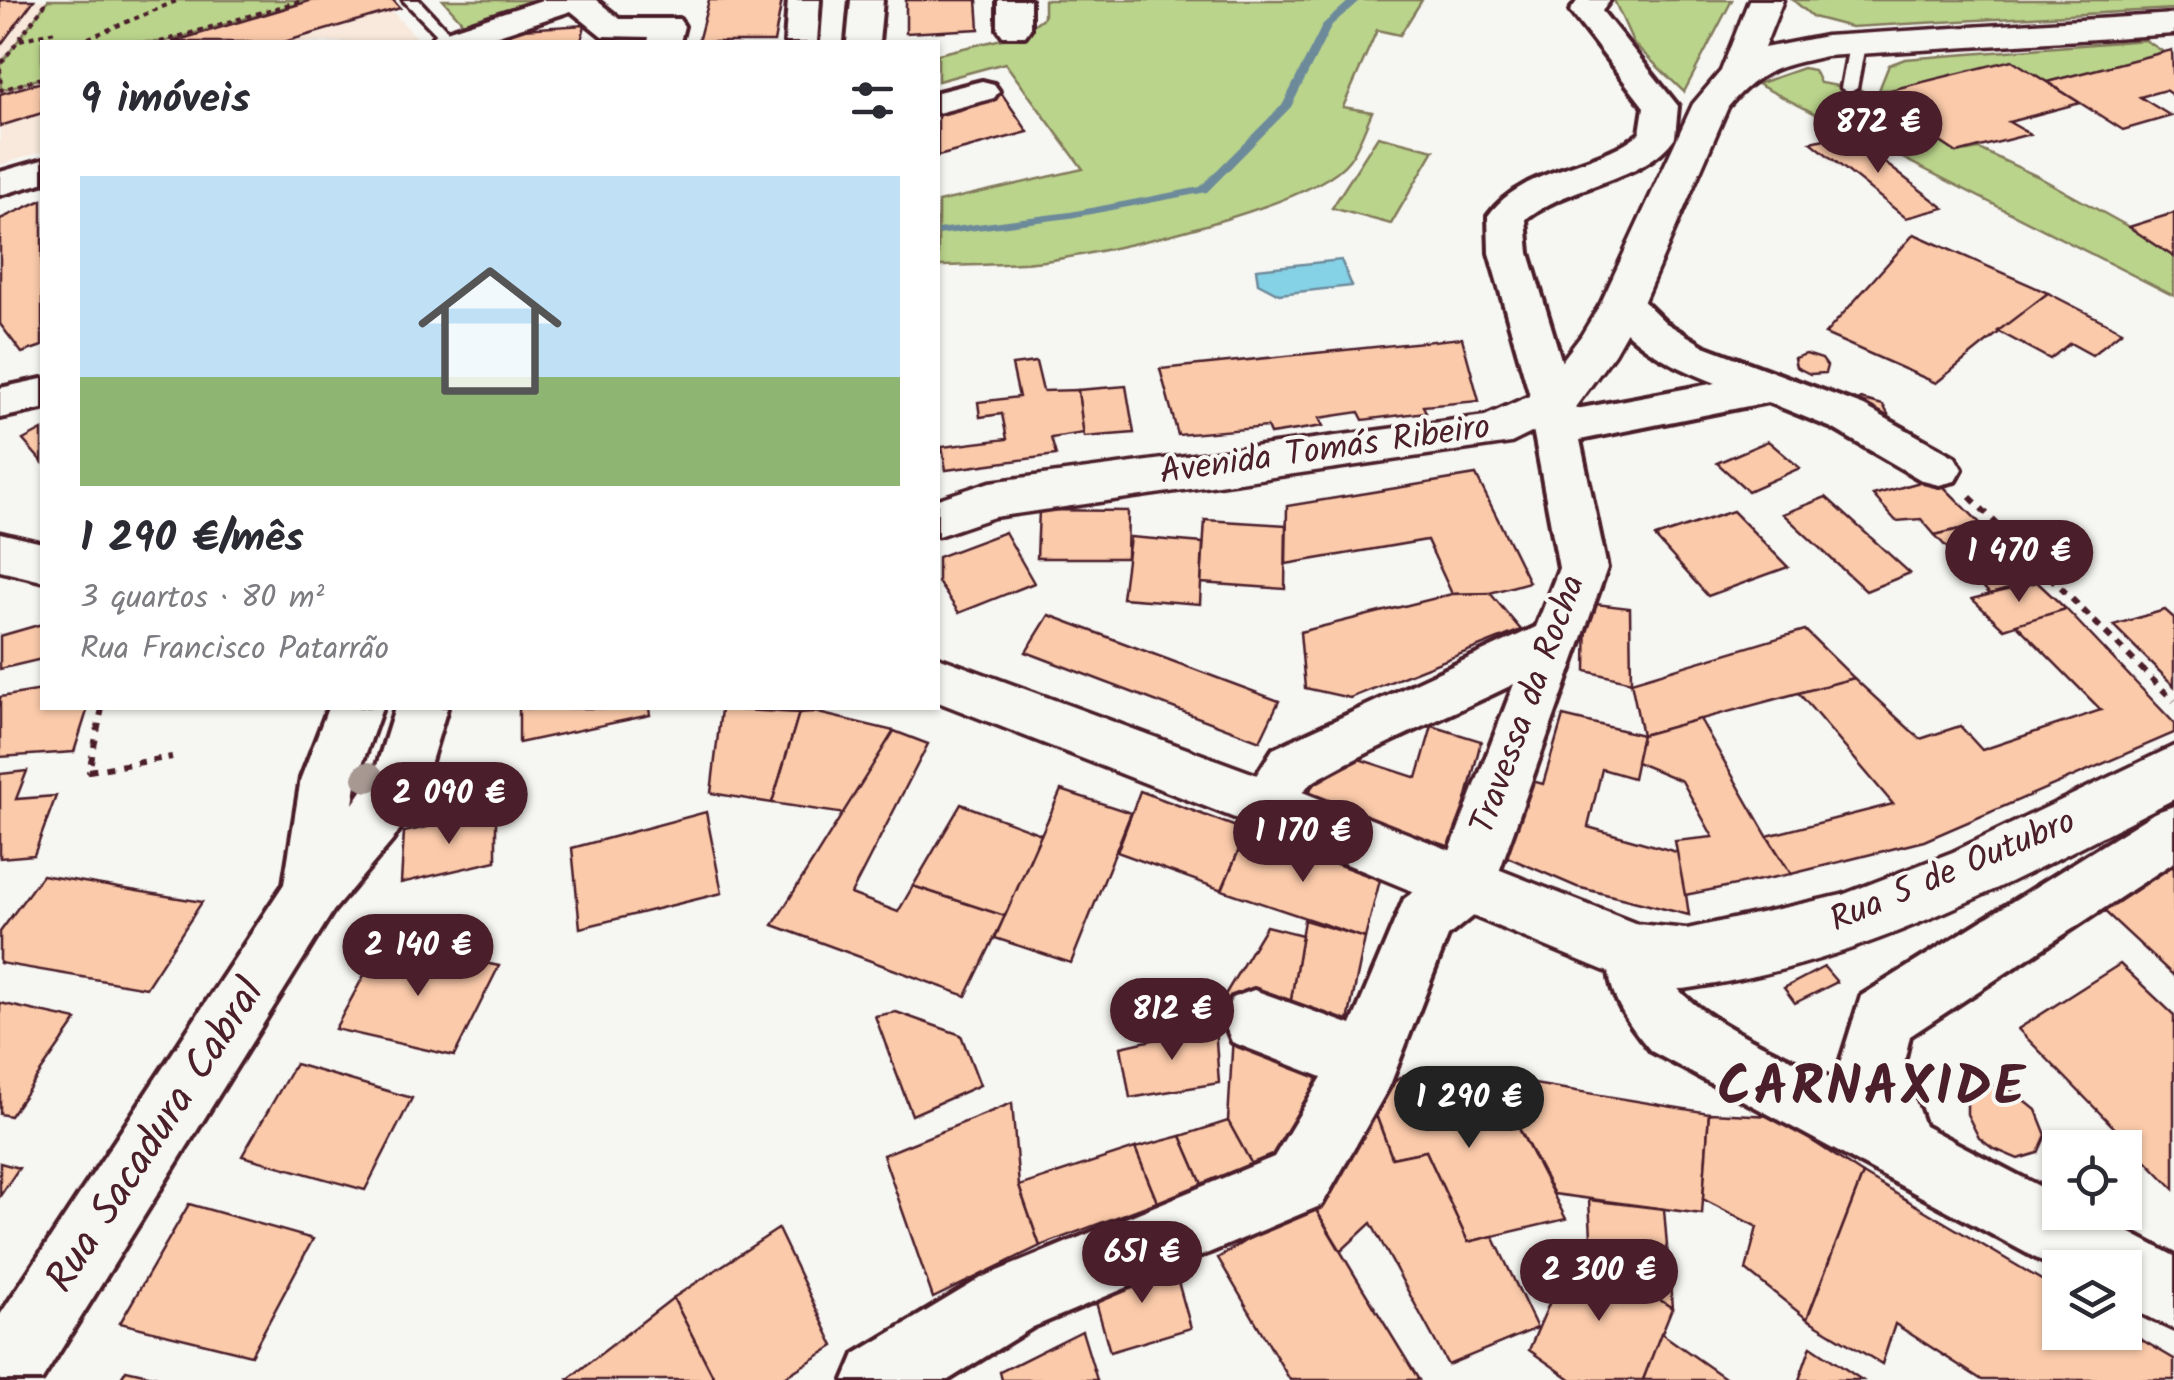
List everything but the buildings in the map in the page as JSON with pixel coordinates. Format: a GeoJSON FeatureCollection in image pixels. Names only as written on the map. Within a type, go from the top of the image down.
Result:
{"type":"FeatureCollection","features":[{"type":"Feature","properties":{"kind":"street"},"geometry":{"type":"LineString","coordinates":[[454,40],[575,0],[612,36],[668,26],[664,40]]}},
{"type":"Feature","properties":{"kind":"street"},"geometry":{"type":"LineString","coordinates":[[801,40],[804,0]]}},
{"type":"Feature","properties":{"kind":"street"},"geometry":{"type":"LineString","coordinates":[[863,40],[867,0]]}},
{"type":"Feature","properties":{"kind":"street","name":"Travessa da Rocha"},"geometry":{"type":"LineString","coordinates":[[1465,886],[1582,568],[1554,416],[1510,253],[1507,216],[1535,192],[1632,158],[1657,137],[1661,106],[1586,11],[1594,0]]}},
{"type":"Feature","properties":{"kind":"street","name":"Avenida Tomás Ribeiro"},"geometry":{"type":"LineString","coordinates":[[940,517],[990,500],[1494,431],[1554,416],[1622,303],[1712,104],[1737,74],[1766,0]]}},
{"type":"Feature","properties":{"kind":"street"},"geometry":{"type":"LineString","coordinates":[[1777,0],[1785,14],[1828,34],[1871,44]]}},
{"type":"Feature","properties":{"kind":"street"},"geometry":{"type":"LineString","coordinates":[[1737,74],[1776,56],[1871,44],[2174,24]]}},
{"type":"Feature","properties":{"kind":"street"},"geometry":{"type":"LineString","coordinates":[[940,102],[982,92]]}},
{"type":"Feature","properties":{"kind":"street"},"geometry":{"type":"LineString","coordinates":[[0,184],[40,171]]}},
{"type":"Feature","properties":{"kind":"street"},"geometry":{"type":"LineString","coordinates":[[1622,303],[1635,323],[1710,365],[1848,417],[1940,469]]}},
{"type":"Feature","properties":{"kind":"street"},"geometry":{"type":"LineString","coordinates":[[1554,416],[1771,387]]}},
{"type":"Feature","properties":{"kind":"street"},"geometry":{"type":"LineString","coordinates":[[0,404],[40,394]]}},
{"type":"Feature","properties":{"kind":"street"},"geometry":{"type":"LineString","coordinates":[[1266,804],[1292,766],[1552,642]]}},
{"type":"Feature","properties":{"kind":"street","name":"Rua 5 de Outubro"},"geometry":{"type":"LineString","coordinates":[[940,679],[1266,804],[1637,954],[1688,959],[1843,924],[1974,871],[2174,771]]}},
{"type":"Feature","properties":{"kind":"street","name":"Rua Sacadura Cabral"},"geometry":{"type":"LineString","coordinates":[[312,892],[329,778],[354,710]]}},
{"type":"Feature","properties":{"kind":"street","name":"Rua Sacadura Cabral"},"geometry":{"type":"LineString","coordinates":[[0,1380],[312,892],[372,822],[400,781],[420,710]]}},
{"type":"Feature","properties":{"kind":"street"},"geometry":{"type":"LineString","coordinates":[[1898,1148],[1870,1066],[1883,1018],[2174,831]]}},
{"type":"Feature","properties":{"kind":"street"},"geometry":{"type":"LineString","coordinates":[[881,1380],[1008,1302],[1298,1181],[1367,1063],[1425,918],[1465,886]]}},
{"type":"Feature","properties":{"kind":"street"},"geometry":{"type":"LineString","coordinates":[[1637,954],[1635,973],[1648,1001],[1674,1029],[2091,1250]]}},
{"type":"Feature","properties":{"kind":"street"},"geometry":{"type":"LineString","coordinates":[[1254,1020],[1367,1063]]}},
{"type":"Feature","properties":{"kind":"street"},"geometry":{"type":"LineString","coordinates":[[2142,1277],[2174,1294]]}},
{"type":"Feature","properties":{"kind":"lane"},"geometry":{"type":"LineString","coordinates":[[411,0],[446,40]]}},
{"type":"Feature","properties":{"kind":"lane"},"geometry":{"type":"LineString","coordinates":[[1849,88],[1871,44]]}},
{"type":"Feature","properties":{"kind":"path"},"geometry":{"type":"LineString","coordinates":[[40,76],[1,90],[0,65],[47,2],[59,0]]}},
{"type":"Feature","properties":{"kind":"path"},"geometry":{"type":"LineString","coordinates":[[84,40],[178,0]]}},
{"type":"Feature","properties":{"kind":"path"},"geometry":{"type":"LineString","coordinates":[[164,40],[302,0]]}},
{"type":"Feature","properties":{"kind":"path"},"geometry":{"type":"LineString","coordinates":[[263,12],[266,4]]}},
{"type":"Feature","properties":{"kind":"path"},"geometry":{"type":"LineString","coordinates":[[19,40],[56,31]]}},
{"type":"Feature","properties":{"kind":"path"},"geometry":{"type":"LineString","coordinates":[[1940,469],[2026,548],[2174,701]]}},
{"type":"Feature","properties":{"kind":"path"},"geometry":{"type":"LineString","coordinates":[[102,710],[90,772],[172,757]]}},
{"type":"Feature","properties":{"kind":"shaded area"},"geometry":{"type":"Polygon","coordinates":[[[0,0],[382,0],[416,37],[40,40],[40,153],[0,165],[0,0]]]}},
{"type":"Feature","properties":{"kind":"green space"},"geometry":{"type":"Polygon","coordinates":[[[48,0],[310,0],[171,40],[40,40],[40,79],[1,90],[0,65],[48,0]]]}},
{"type":"Feature","properties":{"kind":"green space"},"geometry":{"type":"Polygon","coordinates":[[[443,0],[547,0],[466,26],[443,0]]]}},
{"type":"Feature","properties":{"kind":"green space"},"geometry":{"type":"Polygon","coordinates":[[[1044,0],[1422,0],[1400,35],[1377,30],[1343,107],[1372,112],[1353,155],[1329,177],[1254,210],[1159,238],[1045,261],[940,266],[940,202],[1083,169],[1005,63],[940,80],[940,54],[1019,35],[1044,17],[1044,0]]]}},
{"type":"Feature","properties":{"kind":"green space"},"geometry":{"type":"Polygon","coordinates":[[[1614,0],[1732,0],[1684,92],[1634,44],[1614,0]]]}},
{"type":"Feature","properties":{"kind":"green space"},"geometry":{"type":"Polygon","coordinates":[[[1793,0],[2174,0],[2174,9],[1851,27],[1813,17],[1793,0]]]}},
{"type":"Feature","properties":{"kind":"green space"},"geometry":{"type":"Polygon","coordinates":[[[2145,40],[2164,52],[2047,82],[2012,61],[1879,90],[1889,65],[1905,59],[2145,40]]]}},
{"type":"Feature","properties":{"kind":"green space"},"geometry":{"type":"Polygon","coordinates":[[[1803,68],[1814,70],[1820,83],[1861,90],[1957,153],[1979,149],[2129,227],[2174,257],[2174,296],[1757,84],[1803,68]]]}},
{"type":"Feature","properties":{"kind":"green space"},"geometry":{"type":"Polygon","coordinates":[[[1378,136],[1434,150],[1391,224],[1332,208],[1378,136]]]}},
{"type":"Feature","properties":{"kind":"water"},"geometry":{"type":"Polygon","coordinates":[[[1341,260],[1352,286],[1279,294],[1258,283],[1256,269],[1341,260]]]}},
{"type":"Feature","properties":{"kind":"waterway"},"geometry":{"type":"LineString","coordinates":[[940,232],[1070,215],[1203,190],[1287,105],[1328,24],[1355,0]]}},
{"type":"Feature","properties":{"kind":"district","name":"CARNAXIDE"},"geometry":{"type":"Point","coordinates":[1872,1089]}}]}
